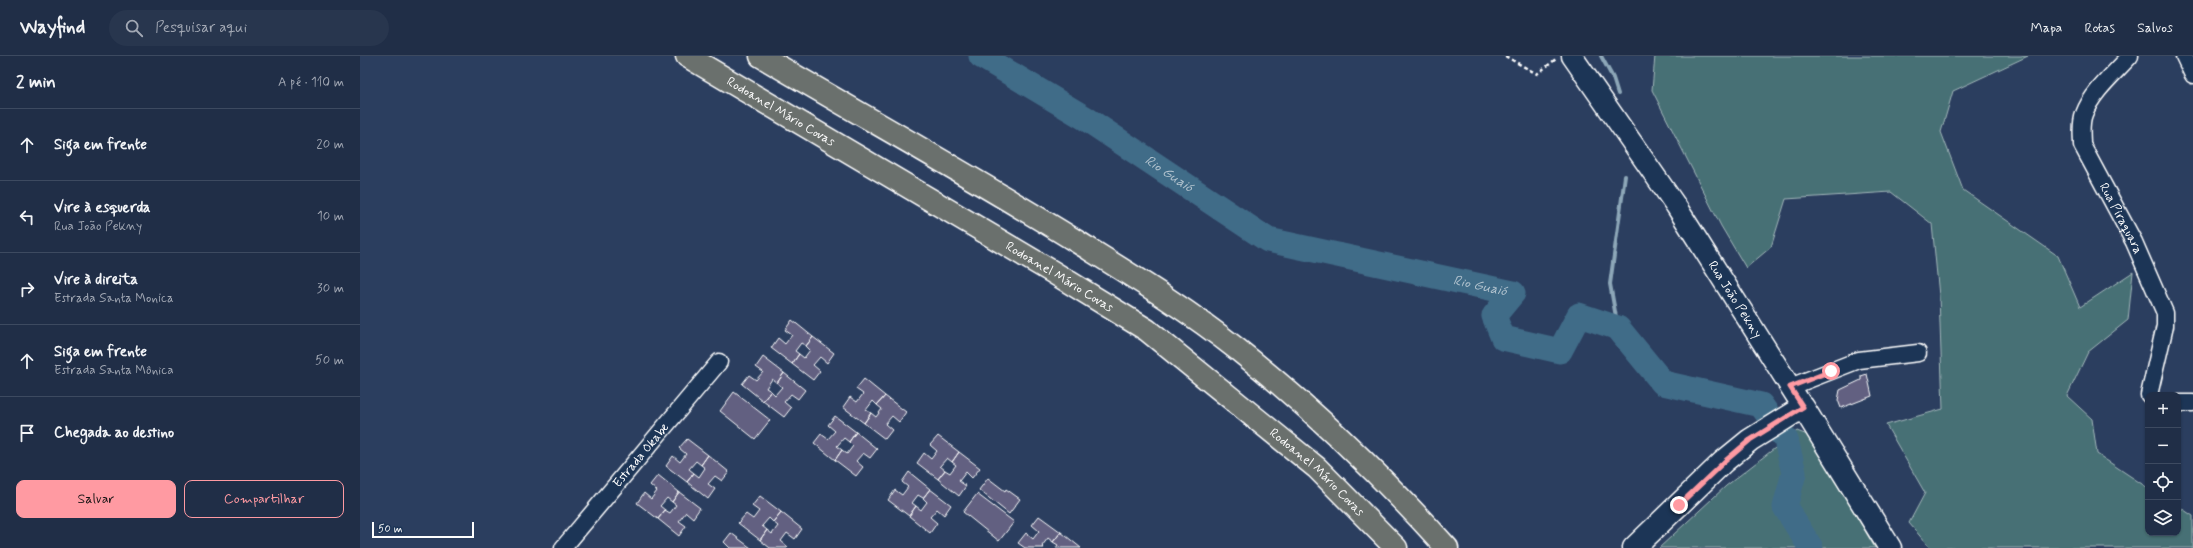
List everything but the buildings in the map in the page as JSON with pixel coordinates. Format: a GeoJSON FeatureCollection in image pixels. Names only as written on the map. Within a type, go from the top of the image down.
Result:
{"type":"FeatureCollection","features":[{"type":"Feature","properties":{"kind":"highway","name":"Rodoanel Mário Covas"},"geometry":{"type":"LineString","coordinates":[[686,56],[1051,271],[1147,330],[1317,468],[1396,548]]}},
{"type":"Feature","properties":{"kind":"highway"},"geometry":{"type":"LineString","coordinates":[[761,56],[1028,211],[1138,280],[1236,348],[1346,443],[1408,504],[1447,548]]}},
{"type":"Feature","properties":{"kind":"main road"},"geometry":{"type":"LineString","coordinates":[[1634,548],[1724,462],[1750,440],[1797,411]]}},
{"type":"Feature","properties":{"kind":"main road","name":"Rua João Pekny"},"geometry":{"type":"LineString","coordinates":[[1797,411],[1890,548]]}},
{"type":"Feature","properties":{"kind":"street","name":"Rua João Pekny"},"geometry":{"type":"LineString","coordinates":[[1572,56],[1676,206],[1790,387],[1797,411]]}},
{"type":"Feature","properties":{"kind":"street","name":"Rua Piraquara"},"geometry":{"type":"LineString","coordinates":[[2130,56],[2092,100],[2084,114],[2081,127],[2082,145],[2134,242],[2165,312],[2165,326],[2150,392]]}},
{"type":"Feature","properties":{"kind":"street"},"geometry":{"type":"LineString","coordinates":[[2184,56],[2193,75]]}},
{"type":"Feature","properties":{"kind":"street"},"geometry":{"type":"LineString","coordinates":[[1790,387],[1859,360],[1918,353]]}},
{"type":"Feature","properties":{"kind":"street","name":"Estrada Okabe"},"geometry":{"type":"LineString","coordinates":[[563,548],[719,362]]}},
{"type":"Feature","properties":{"kind":"street"},"geometry":{"type":"LineString","coordinates":[[2181,403],[2193,403]]}},
{"type":"Feature","properties":{"kind":"path"},"geometry":{"type":"LineString","coordinates":[[1505,56],[1537,74],[1560,56]]}},
{"type":"Feature","properties":{"kind":"green space"},"geometry":{"type":"Polygon","coordinates":[[[1655,56],[2028,56],[1953,91],[1941,132],[1963,190],[2058,256],[2080,307],[2133,272],[2128,320],[2088,352],[2067,396],[2092,419],[2097,454],[2145,486],[2145,536],[2181,536],[2181,508],[2193,516],[2193,548],[1930,548],[1909,523],[1925,493],[1886,425],[1943,409],[1939,296],[1932,224],[1891,192],[1786,199],[1771,247],[1746,268],[1721,226],[1652,90],[1655,56]]]}},
{"type":"Feature","properties":{"kind":"green space"},"geometry":{"type":"Polygon","coordinates":[[[1797,431],[1810,436],[1875,548],[1659,548],[1726,486],[1797,431]]]}},
{"type":"Feature","properties":{"kind":"waterway","name":"Rio Guaió"},"geometry":{"type":"LineString","coordinates":[[981,56],[1085,118],[1268,240],[1513,293],[1494,316],[1503,338],[1560,351],[1579,315],[1618,328],[1663,383],[1761,405],[1786,440],[1794,473],[1785,507],[1811,548]]}},
{"type":"Feature","properties":{"kind":"waterway"},"geometry":{"type":"LineString","coordinates":[[1601,56],[1613,78],[1618,94]]}},
{"type":"Feature","properties":{"kind":"waterway"},"geometry":{"type":"LineString","coordinates":[[1618,328],[1610,284],[1625,176]]}},
{"type":"Feature","properties":{"kind":"route"},"geometry":{"type":"LineString","coordinates":[[1679,505],[1724,462],[1750,440],[1803,407],[1790,387],[1831,371]]}}]}
